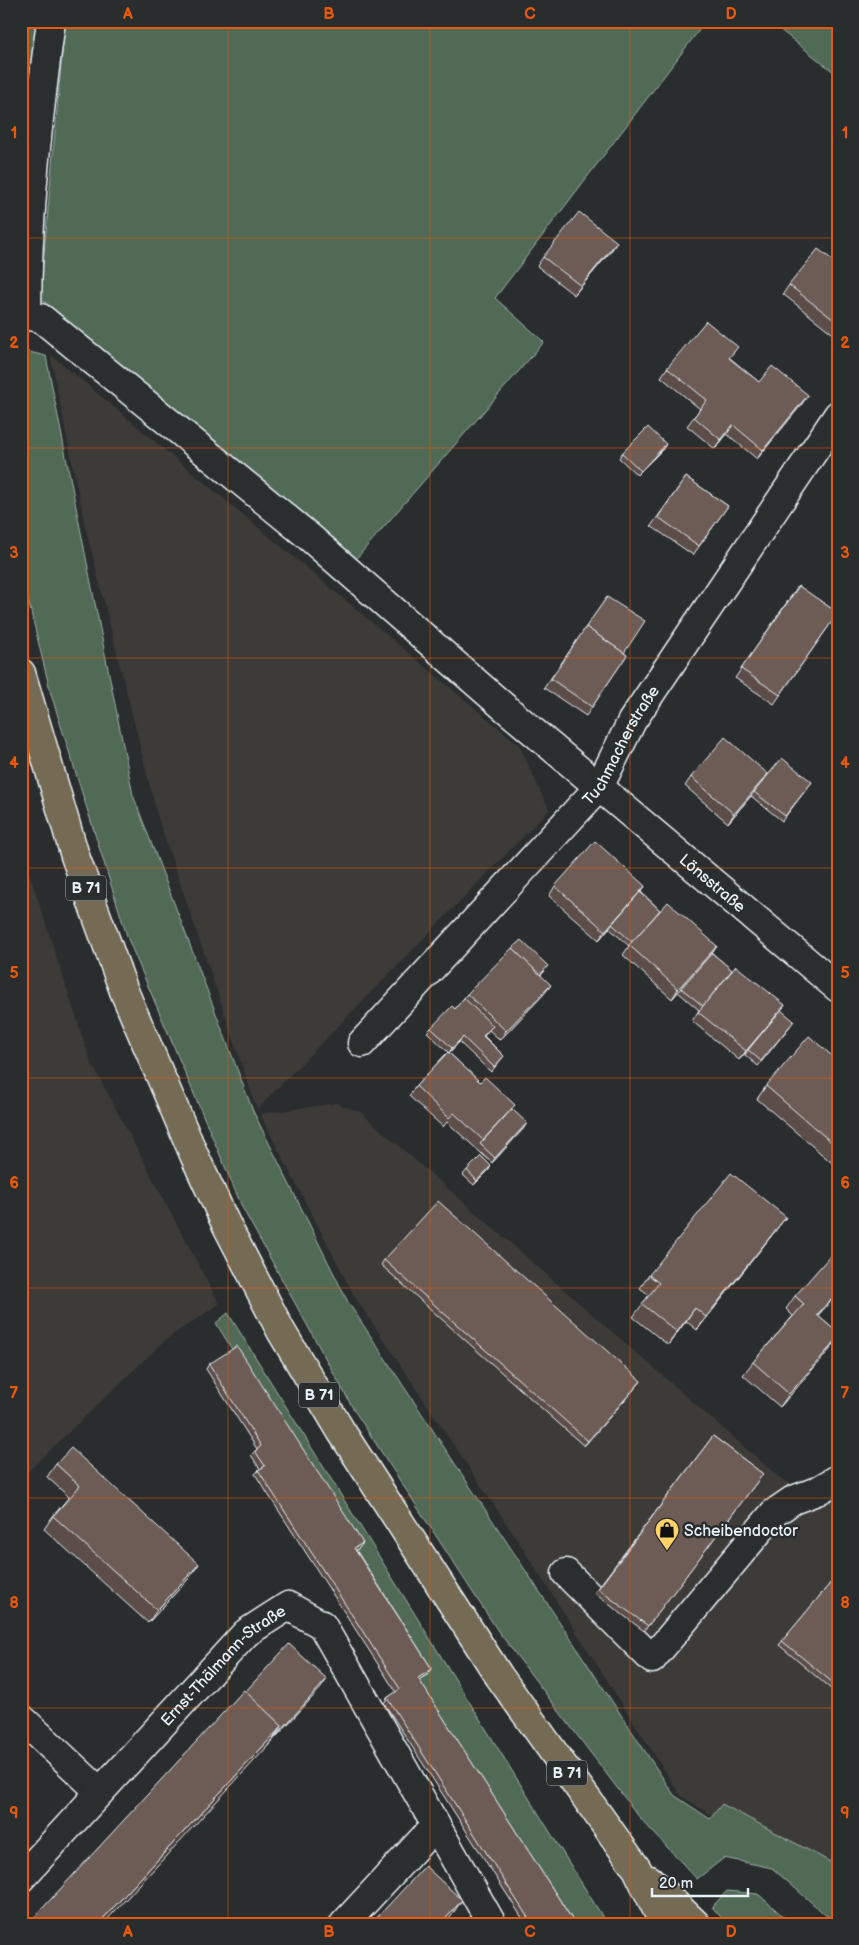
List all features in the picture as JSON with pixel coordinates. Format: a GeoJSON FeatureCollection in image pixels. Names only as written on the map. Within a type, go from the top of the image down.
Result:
{"type":"FeatureCollection","features":[{"type":"Feature","properties":{"kind":"main road","name":"B 71"},"geometry":{"type":"LineString","coordinates":[[21,673],[75,856],[124,990],[168,1097],[210,1190],[281,1331],[341,1431],[500,1676],[637,1869],[664,1924]]}},
{"type":"Feature","properties":{"kind":"main road","name":"B 71"},"geometry":{"type":"LineString","coordinates":[[637,1869],[696,1924]]}},
{"type":"Feature","properties":{"kind":"street","name":"Lönsstraße"},"geometry":{"type":"LineString","coordinates":[[51,21],[31,193],[27,272],[28,316],[41,318],[299,528],[504,707],[838,988]]}},
{"type":"Feature","properties":{"kind":"street","name":"Tuchmacherstraße"},"geometry":{"type":"LineString","coordinates":[[362,1043],[593,782],[838,415]]}},
{"type":"Feature","properties":{"kind":"street"},"geometry":{"type":"LineString","coordinates":[[566,1573],[652,1660],[774,1513],[793,1500],[817,1491],[838,1480]]}},
{"type":"Feature","properties":{"kind":"street","name":"Ernst-Thälmann-Straße"},"geometry":{"type":"LineString","coordinates":[[21,1878],[246,1633],[288,1606],[322,1625],[492,1924]]}},
{"type":"Feature","properties":{"kind":"street"},"geometry":{"type":"LineString","coordinates":[[21,1718],[100,1792]]}},
{"type":"Feature","properties":{"kind":"street"},"geometry":{"type":"LineString","coordinates":[[344,1924],[435,1826]]}},
{"type":"Feature","properties":{"kind":"shaded area"},"geometry":{"type":"Polygon","coordinates":[[[50,354],[519,745],[549,810],[257,1109],[158,818],[85,525],[50,354]]]}},
{"type":"Feature","properties":{"kind":"shaded area"},"geometry":{"type":"Polygon","coordinates":[[[21,848],[90,1060],[219,1304],[165,1340],[21,1478],[21,848]]]}},
{"type":"Feature","properties":{"kind":"shaded area"},"geometry":{"type":"Polygon","coordinates":[[[336,1103],[360,1112],[781,1479],[827,1499],[838,1489],[838,1892],[681,1796],[522,1547],[355,1297],[260,1114],[336,1103]]]}},
{"type":"Feature","properties":{"kind":"green space"},"geometry":{"type":"Polygon","coordinates":[[[21,21],[41,21],[21,218],[21,21]]]}},
{"type":"Feature","properties":{"kind":"green space"},"geometry":{"type":"Polygon","coordinates":[[[65,21],[706,21],[495,298],[544,342],[356,559],[40,298],[65,21]]]}},
{"type":"Feature","properties":{"kind":"green space"},"geometry":{"type":"Polygon","coordinates":[[[769,21],[838,21],[838,70],[835,73],[769,21]]]}},
{"type":"Feature","properties":{"kind":"green space"},"geometry":{"type":"Polygon","coordinates":[[[21,350],[46,356],[133,795],[253,1111],[348,1302],[674,1795],[710,1819],[722,1804],[838,1866],[838,1924],[772,1868],[724,1858],[697,1879],[640,1818],[498,1631],[354,1410],[243,1209],[128,939],[51,694],[21,571],[21,350]]]}},
{"type":"Feature","properties":{"kind":"green space"},"geometry":{"type":"Polygon","coordinates":[[[228,1313],[607,1924],[569,1924],[414,1683],[429,1674],[216,1323],[228,1313]]]}},
{"type":"Feature","properties":{"kind":"green space"},"geometry":{"type":"Polygon","coordinates":[[[727,1891],[758,1894],[792,1924],[727,1924],[712,1907],[727,1891]]]}},
{"type":"Feature","properties":{"kind":"building"},"geometry":{"type":"Polygon","coordinates":[[[579,212],[617,242],[581,286],[543,257],[579,212]]]}},
{"type":"Feature","properties":{"kind":"building"},"geometry":{"type":"Polygon","coordinates":[[[818,249],[838,264],[838,323],[789,285],[818,249]]]}},
{"type":"Feature","properties":{"kind":"building"},"geometry":{"type":"Polygon","coordinates":[[[706,321],[738,347],[729,358],[759,382],[772,366],[808,395],[763,450],[733,425],[721,440],[694,417],[707,400],[667,368],[706,321]]]}},
{"type":"Feature","properties":{"kind":"building"},"geometry":{"type":"Polygon","coordinates":[[[648,427],[666,444],[641,471],[622,453],[648,427]]]}},
{"type":"Feature","properties":{"kind":"building"},"geometry":{"type":"Polygon","coordinates":[[[686,477],[728,506],[699,546],[658,517],[686,477]]]}},
{"type":"Feature","properties":{"kind":"building"},"geometry":{"type":"Polygon","coordinates":[[[799,586],[838,613],[780,695],[741,669],[799,586]]]}},
{"type":"Feature","properties":{"kind":"building"},"geometry":{"type":"Polygon","coordinates":[[[607,597],[645,621],[624,653],[586,627],[583,631],[607,597]]]}},
{"type":"Feature","properties":{"kind":"building"},"geometry":{"type":"Polygon","coordinates":[[[586,627],[627,655],[592,707],[551,679],[586,627]]]}},
{"type":"Feature","properties":{"kind":"building"},"geometry":{"type":"Polygon","coordinates":[[[725,737],[768,774],[734,814],[691,777],[725,737]]]}},
{"type":"Feature","properties":{"kind":"building"},"geometry":{"type":"Polygon","coordinates":[[[782,758],[812,782],[785,816],[754,792],[782,758]]]}},
{"type":"Feature","properties":{"kind":"building"},"geometry":{"type":"Polygon","coordinates":[[[595,841],[645,886],[605,931],[555,886],[595,841]]]}},
{"type":"Feature","properties":{"kind":"building"},"geometry":{"type":"Polygon","coordinates":[[[640,892],[660,910],[632,942],[612,924],[640,892]]]}},
{"type":"Feature","properties":{"kind":"building"},"geometry":{"type":"Polygon","coordinates":[[[668,902],[717,946],[678,989],[629,945],[668,902]]]}},
{"type":"Feature","properties":{"kind":"building"},"geometry":{"type":"Polygon","coordinates":[[[521,940],[548,966],[540,975],[512,948],[521,940]]]}},
{"type":"Feature","properties":{"kind":"building"},"geometry":{"type":"Polygon","coordinates":[[[512,948],[551,985],[506,1031],[467,994],[512,948]]]}},
{"type":"Feature","properties":{"kind":"building"},"geometry":{"type":"Polygon","coordinates":[[[712,953],[732,970],[703,1006],[681,988],[712,953]]]}},
{"type":"Feature","properties":{"kind":"building"},"geometry":{"type":"Polygon","coordinates":[[[736,966],[785,1005],[746,1051],[698,1012],[736,966]]]}},
{"type":"Feature","properties":{"kind":"building"},"geometry":{"type":"Polygon","coordinates":[[[464,998],[493,1026],[483,1036],[504,1056],[494,1067],[463,1037],[452,1048],[431,1028],[452,1006],[455,1009],[464,998]]]}},
{"type":"Feature","properties":{"kind":"building"},"geometry":{"type":"Polygon","coordinates":[[[781,1010],[794,1021],[761,1061],[748,1050],[781,1010]]]}},
{"type":"Feature","properties":{"kind":"building"},"geometry":{"type":"Polygon","coordinates":[[[809,1036],[838,1061],[838,1148],[766,1086],[809,1036]]]}},
{"type":"Feature","properties":{"kind":"building"},"geometry":{"type":"Polygon","coordinates":[[[448,1052],[480,1082],[485,1077],[515,1105],[483,1140],[454,1113],[449,1118],[416,1086],[448,1052]]]}},
{"type":"Feature","properties":{"kind":"building"},"geometry":{"type":"Polygon","coordinates":[[[512,1109],[527,1123],[495,1158],[480,1144],[512,1109]]]}},
{"type":"Feature","properties":{"kind":"building"},"geometry":{"type":"Polygon","coordinates":[[[481,1156],[491,1166],[477,1181],[467,1170],[481,1156]]]}},
{"type":"Feature","properties":{"kind":"building"},"geometry":{"type":"Polygon","coordinates":[[[731,1173],[786,1217],[706,1317],[695,1308],[677,1332],[642,1304],[659,1283],[649,1275],[731,1173]]]}},
{"type":"Feature","properties":{"kind":"building"},"geometry":{"type":"Polygon","coordinates":[[[438,1201],[641,1381],[588,1441],[384,1260],[438,1201]]]}},
{"type":"Feature","properties":{"kind":"building"},"geometry":{"type":"Polygon","coordinates":[[[838,1247],[838,1291],[817,1315],[838,1333],[838,1338],[789,1394],[753,1362],[804,1304],[795,1296],[838,1247]]]}},
{"type":"Feature","properties":{"kind":"building"},"geometry":{"type":"Polygon","coordinates":[[[237,1346],[363,1543],[354,1548],[432,1669],[418,1678],[575,1924],[532,1924],[387,1698],[400,1689],[258,1470],[265,1466],[255,1451],[261,1446],[209,1364],[237,1346]]]}},
{"type":"Feature","properties":{"kind":"building"},"geometry":{"type":"Polygon","coordinates":[[[713,1436],[763,1474],[648,1626],[598,1589],[713,1436]]]}},
{"type":"Feature","properties":{"kind":"building"},"geometry":{"type":"Polygon","coordinates":[[[71,1448],[199,1564],[157,1610],[53,1516],[80,1486],[56,1464],[71,1448]]]}},
{"type":"Feature","properties":{"kind":"building"},"geometry":{"type":"Polygon","coordinates":[[[838,1574],[838,1687],[782,1641],[838,1574]]]}},
{"type":"Feature","properties":{"kind":"building"},"geometry":{"type":"Polygon","coordinates":[[[289,1644],[327,1679],[274,1738],[282,1726],[245,1692],[289,1644]]]}},
{"type":"Feature","properties":{"kind":"building"},"geometry":{"type":"Polygon","coordinates":[[[244,1690],[282,1726],[98,1924],[28,1924],[244,1690]]]}},
{"type":"Feature","properties":{"kind":"building"},"geometry":{"type":"Polygon","coordinates":[[[425,1866],[462,1900],[441,1924],[371,1924],[425,1866]]]}},
{"type":"Feature","properties":{"kind":"place","name":"Scheibendoctor"},"geometry":{"type":"Point","coordinates":[667,1551]}}]}
